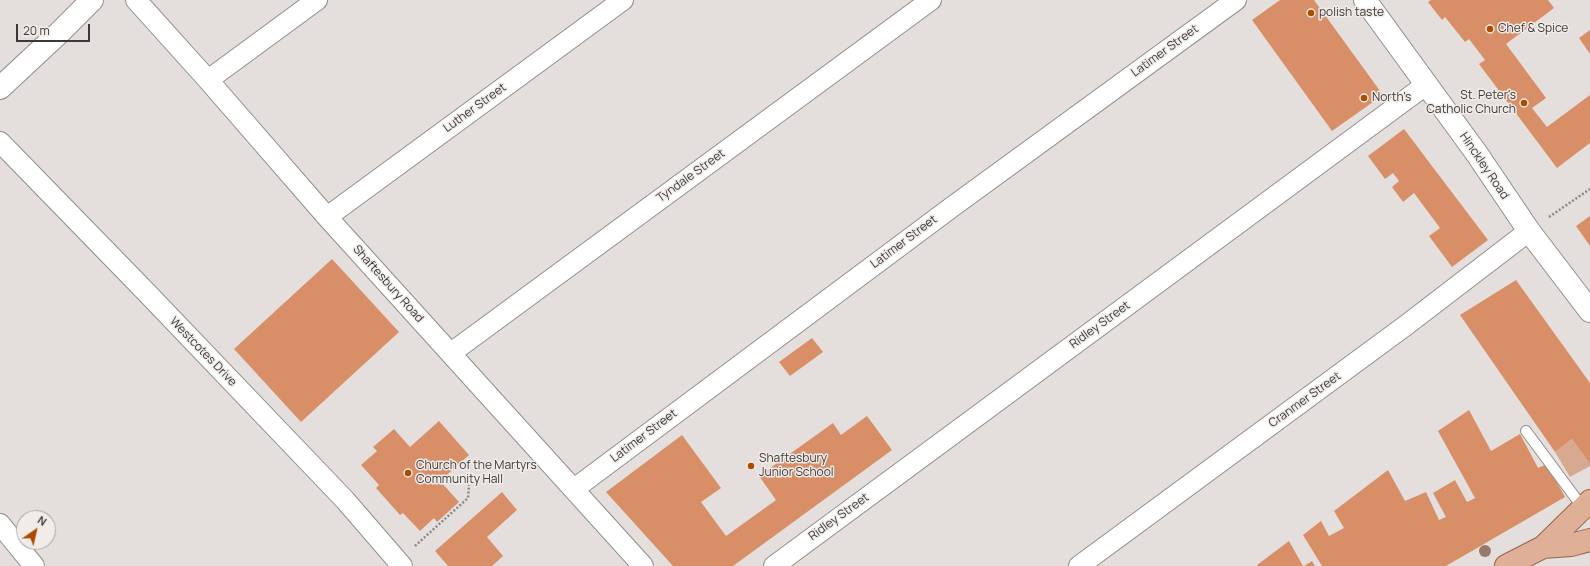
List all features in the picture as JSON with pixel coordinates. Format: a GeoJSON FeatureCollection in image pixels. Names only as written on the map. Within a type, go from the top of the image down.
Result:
{"type":"FeatureCollection","features":[{"type":"Feature","properties":{"kind":"main road"},"geometry":{"type":"LineString","coordinates":[[1506,566],[1543,547],[1586,505]]}},
{"type":"Feature","properties":{"kind":"main road"},"geometry":{"type":"LineString","coordinates":[[1543,547],[1590,542]]}},
{"type":"Feature","properties":{"kind":"street"},"geometry":{"type":"LineString","coordinates":[[0,88],[92,0]]}},
{"type":"Feature","properties":{"kind":"street","name":"Shaftesbury Road"},"geometry":{"type":"LineString","coordinates":[[136,0],[327,217],[644,566]]}},
{"type":"Feature","properties":{"kind":"street"},"geometry":{"type":"LineString","coordinates":[[208,80],[317,0]]}},
{"type":"Feature","properties":{"kind":"street","name":"Luther Street"},"geometry":{"type":"LineString","coordinates":[[327,217],[623,0]]}},
{"type":"Feature","properties":{"kind":"street","name":"Tyndale Street"},"geometry":{"type":"LineString","coordinates":[[451,352],[931,0]]}},
{"type":"Feature","properties":{"kind":"street","name":"Latimer Street"},"geometry":{"type":"LineString","coordinates":[[574,489],[952,206],[1236,0]]}},
{"type":"Feature","properties":{"kind":"street","name":"Hinckley Road"},"geometry":{"type":"LineString","coordinates":[[1369,2],[1477,154],[1529,231],[1590,311]]}},
{"type":"Feature","properties":{"kind":"street","name":"Ridley Street"},"geometry":{"type":"LineString","coordinates":[[774,566],[1427,84]]}},
{"type":"Feature","properties":{"kind":"street","name":"Westcotes Drive"},"geometry":{"type":"LineString","coordinates":[[0,142],[340,494],[400,564]]}},
{"type":"Feature","properties":{"kind":"street","name":"Cranmer Street"},"geometry":{"type":"LineString","coordinates":[[1079,566],[1405,326],[1529,231]]}},
{"type":"Feature","properties":{"kind":"street"},"geometry":{"type":"LineString","coordinates":[[0,524],[34,566]]}},
{"type":"Feature","properties":{"kind":"lane"},"geometry":{"type":"LineString","coordinates":[[1526,431],[1586,505]]}},
{"type":"Feature","properties":{"kind":"path"},"geometry":{"type":"LineString","coordinates":[[1529,231],[1590,189]]}},
{"type":"Feature","properties":{"kind":"path"},"geometry":{"type":"LineString","coordinates":[[400,564],[468,498],[469,485]]}},
{"type":"Feature","properties":{"kind":"shaded area"},"geometry":{"type":"Polygon","coordinates":[[[1572,439],[1590,466],[1570,477],[1555,452],[1572,439]]]}},
{"type":"Feature","properties":{"kind":"building"},"geometry":{"type":"Polygon","coordinates":[[[1280,0],[1314,0],[1383,95],[1332,131],[1252,20],[1280,0]]]}},
{"type":"Feature","properties":{"kind":"building"},"geometry":{"type":"Polygon","coordinates":[[[1431,0],[1548,0],[1554,8],[1506,44],[1546,98],[1532,108],[1547,127],[1590,95],[1590,143],[1557,168],[1479,64],[1485,60],[1469,39],[1465,42],[1445,17],[1442,20],[1428,2],[1431,0]]]}},
{"type":"Feature","properties":{"kind":"building"},"geometry":{"type":"Polygon","coordinates":[[[1590,30],[1590,54],[1579,38],[1590,30]]]}},
{"type":"Feature","properties":{"kind":"building"},"geometry":{"type":"Polygon","coordinates":[[[1404,129],[1488,240],[1452,267],[1429,236],[1440,228],[1414,193],[1403,202],[1392,187],[1399,181],[1393,173],[1385,179],[1368,156],[1404,129]]]}},
{"type":"Feature","properties":{"kind":"building"},"geometry":{"type":"Polygon","coordinates":[[[1590,216],[1590,246],[1576,226],[1590,216]]]}},
{"type":"Feature","properties":{"kind":"building"},"geometry":{"type":"Polygon","coordinates":[[[332,259],[399,332],[301,422],[234,349],[332,259]]]}},
{"type":"Feature","properties":{"kind":"building"},"geometry":{"type":"Polygon","coordinates":[[[1516,280],[1590,383],[1590,464],[1572,439],[1555,452],[1460,315],[1516,280]]]}},
{"type":"Feature","properties":{"kind":"building"},"geometry":{"type":"Polygon","coordinates":[[[812,338],[823,352],[790,376],[779,362],[812,338]]]}},
{"type":"Feature","properties":{"kind":"building"},"geometry":{"type":"Polygon","coordinates":[[[1469,410],[1491,451],[1520,434],[1538,468],[1547,464],[1565,497],[1446,566],[1322,566],[1303,535],[1321,521],[1329,536],[1344,528],[1334,511],[1388,470],[1405,501],[1426,492],[1439,520],[1446,517],[1433,493],[1455,480],[1467,502],[1475,498],[1438,431],[1469,410]]]}},
{"type":"Feature","properties":{"kind":"building"},"geometry":{"type":"Polygon","coordinates":[[[867,416],[892,450],[733,566],[673,566],[606,492],[682,435],[721,488],[701,502],[726,536],[776,500],[759,476],[833,423],[841,435],[867,416]]]}},
{"type":"Feature","properties":{"kind":"building","name":"Church of the Martyrs Community Hall"},"geometry":{"type":"Polygon","coordinates":[[[439,421],[469,455],[440,481],[459,502],[437,522],[434,518],[420,531],[403,513],[400,515],[376,488],[379,485],[361,465],[377,451],[373,447],[394,429],[410,447],[439,421]]]}},
{"type":"Feature","properties":{"kind":"building"},"geometry":{"type":"Polygon","coordinates":[[[502,492],[517,510],[487,537],[503,556],[492,566],[448,566],[435,551],[502,492]]]}},
{"type":"Feature","properties":{"kind":"building"},"geometry":{"type":"Polygon","coordinates":[[[1289,541],[1303,566],[1257,565],[1289,541]]]}},
{"type":"Feature","properties":{"kind":"building"},"geometry":{"type":"Polygon","coordinates":[[[1312,561],[1315,566],[1304,566],[1312,561]]]}},
{"type":"Feature","properties":{"kind":"place","name":"polish taste"},"geometry":{"type":"Point","coordinates":[1311,13]}},
{"type":"Feature","properties":{"kind":"place","name":"Chef & Spice"},"geometry":{"type":"Point","coordinates":[1490,29]}},
{"type":"Feature","properties":{"kind":"place","name":"North's"},"geometry":{"type":"Point","coordinates":[1364,98]}},
{"type":"Feature","properties":{"kind":"place","name":"St. Peter's Catholic Church"},"geometry":{"type":"Point","coordinates":[1524,103]}},
{"type":"Feature","properties":{"kind":"place","name":"Shaftesbury Junior School"},"geometry":{"type":"Point","coordinates":[751,466]}},
{"type":"Feature","properties":{"kind":"place","name":"Church of the Martyrs Community Hall"},"geometry":{"type":"Point","coordinates":[408,473]}}]}
